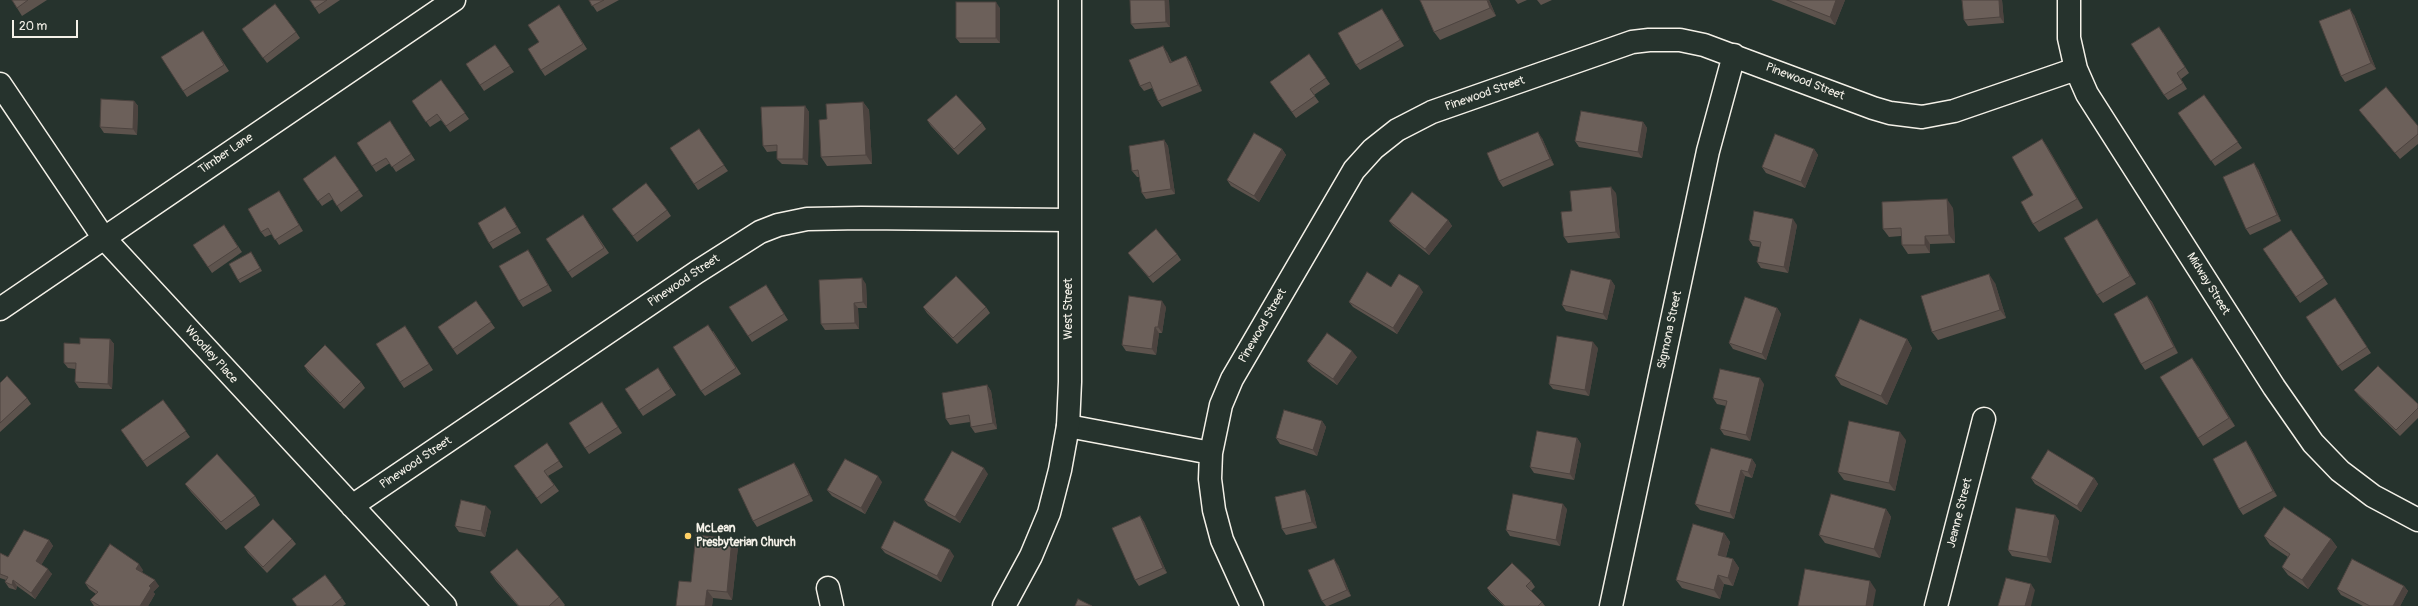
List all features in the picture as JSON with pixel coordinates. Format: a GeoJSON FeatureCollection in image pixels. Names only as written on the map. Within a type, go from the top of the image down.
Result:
{"type":"FeatureCollection","features":[{"type":"Feature","properties":{"kind":"street","name":"Timber Lane"},"geometry":{"type":"LineString","coordinates":[[0,309],[103,237],[454,0]]}},
{"type":"Feature","properties":{"kind":"street","name":"West Street"},"geometry":{"type":"LineString","coordinates":[[1004,606],[1031,556],[1049,513],[1060,470],[1068,426],[1070,382],[1070,0]]}},
{"type":"Feature","properties":{"kind":"street","name":"Midway Street"},"geometry":{"type":"LineString","coordinates":[[2070,0],[2069,38],[2076,69],[2091,101],[2301,427],[2340,471],[2373,496],[2418,520]]}},
{"type":"Feature","properties":{"kind":"street","name":"Pinewood Street"},"geometry":{"type":"LineString","coordinates":[[1211,453],[1221,405],[1230,383],[1354,170],[1373,149],[1397,130],[1432,112],[1632,42],[1649,40],[1680,40],[1704,45],[1873,108],[1890,113],[1922,117],[1954,111],[2076,69]]}},
{"type":"Feature","properties":{"kind":"street","name":"Sigmona Street"},"geometry":{"type":"LineString","coordinates":[[1611,606],[1708,151],[1734,55]]}},
{"type":"Feature","properties":{"kind":"street","name":"Woodley Place"},"geometry":{"type":"LineString","coordinates":[[0,84],[103,237],[445,606]]}},
{"type":"Feature","properties":{"kind":"street","name":"Pinewood Street"},"geometry":{"type":"LineString","coordinates":[[352,506],[697,272],[760,232],[778,225],[807,219],[861,218],[1069,220]]}},
{"type":"Feature","properties":{"kind":"street","name":"Jeanne Street"},"geometry":{"type":"LineString","coordinates":[[1936,606],[1984,419]]}},
{"type":"Feature","properties":{"kind":"street"},"geometry":{"type":"LineString","coordinates":[[1068,426],[1211,453],[1210,479],[1214,510],[1222,540],[1252,606]]}},
{"type":"Feature","properties":{"kind":"building"},"geometry":{"type":"Polygon","coordinates":[[[12,0],[28,0],[17,8],[12,0]]]}},
{"type":"Feature","properties":{"kind":"building"},"geometry":{"type":"Polygon","coordinates":[[[310,0],[327,0],[315,8],[310,0]]]}},
{"type":"Feature","properties":{"kind":"building"},"geometry":{"type":"Polygon","coordinates":[[[589,0],[604,0],[592,6],[589,0]]]}},
{"type":"Feature","properties":{"kind":"building"},"geometry":{"type":"Polygon","coordinates":[[[1130,0],[1165,0],[1166,22],[1131,24],[1130,0]]]}},
{"type":"Feature","properties":{"kind":"building"},"geometry":{"type":"Polygon","coordinates":[[[1420,0],[1487,0],[1490,8],[1434,32],[1420,0]]]}},
{"type":"Feature","properties":{"kind":"building"},"geometry":{"type":"Polygon","coordinates":[[[1787,0],[1836,0],[1830,17],[1787,0]]]}},
{"type":"Feature","properties":{"kind":"building"},"geometry":{"type":"Polygon","coordinates":[[[1962,0],[1999,0],[2000,17],[1964,20],[1962,0]]]}},
{"type":"Feature","properties":{"kind":"building"},"geometry":{"type":"Polygon","coordinates":[[[956,2],[996,2],[996,38],[956,38],[956,2]]]}},
{"type":"Feature","properties":{"kind":"building"},"geometry":{"type":"Polygon","coordinates":[[[275,4],[296,32],[263,58],[242,29],[275,4]]]}},
{"type":"Feature","properties":{"kind":"building"},"geometry":{"type":"Polygon","coordinates":[[[559,5],[583,44],[541,70],[528,49],[539,42],[528,25],[559,5]]]}},
{"type":"Feature","properties":{"kind":"building"},"geometry":{"type":"Polygon","coordinates":[[[1382,9],[1400,40],[1356,65],[1338,33],[1382,9]]]}},
{"type":"Feature","properties":{"kind":"building"},"geometry":{"type":"Polygon","coordinates":[[[2350,9],[2371,63],[2341,76],[2319,21],[2350,9]]]}},
{"type":"Feature","properties":{"kind":"building"},"geometry":{"type":"Polygon","coordinates":[[[2159,27],[2185,67],[2177,73],[2183,83],[2164,95],[2131,44],[2159,27]]]}},
{"type":"Feature","properties":{"kind":"building"},"geometry":{"type":"Polygon","coordinates":[[[203,31],[224,65],[183,91],[161,57],[203,31]]]}},
{"type":"Feature","properties":{"kind":"building"},"geometry":{"type":"Polygon","coordinates":[[[495,45],[510,66],[480,85],[466,64],[495,45]]]}},
{"type":"Feature","properties":{"kind":"building"},"geometry":{"type":"Polygon","coordinates":[[[1163,46],[1170,63],[1186,56],[1198,85],[1158,101],[1150,82],[1140,86],[1129,60],[1163,46]]]}},
{"type":"Feature","properties":{"kind":"building"},"geometry":{"type":"Polygon","coordinates":[[[1309,54],[1326,78],[1310,89],[1315,96],[1292,112],[1270,82],[1309,54]]]}},
{"type":"Feature","properties":{"kind":"building"},"geometry":{"type":"Polygon","coordinates":[[[441,80],[465,113],[446,126],[437,114],[426,122],[412,101],[441,80]]]}},
{"type":"Feature","properties":{"kind":"building"},"geometry":{"type":"Polygon","coordinates":[[[2386,87],[2418,126],[2418,134],[2395,153],[2359,110],[2386,87]]]}},
{"type":"Feature","properties":{"kind":"building"},"geometry":{"type":"Polygon","coordinates":[[[956,95],[982,123],[954,149],[927,120],[956,95]]]}},
{"type":"Feature","properties":{"kind":"building"},"geometry":{"type":"Polygon","coordinates":[[[2204,95],[2238,142],[2211,161],[2178,113],[2204,95]]]}},
{"type":"Feature","properties":{"kind":"building"},"geometry":{"type":"Polygon","coordinates":[[[101,99],[134,101],[133,129],[100,127],[101,99]]]}},
{"type":"Feature","properties":{"kind":"building"},"geometry":{"type":"Polygon","coordinates":[[[863,102],[866,155],[821,157],[819,120],[827,119],[826,104],[863,102]]]}},
{"type":"Feature","properties":{"kind":"building"},"geometry":{"type":"Polygon","coordinates":[[[805,106],[803,159],[777,159],[777,145],[763,146],[761,107],[805,106]]]}},
{"type":"Feature","properties":{"kind":"building"},"geometry":{"type":"Polygon","coordinates":[[[1581,111],[1643,122],[1638,152],[1575,141],[1581,111]]]}},
{"type":"Feature","properties":{"kind":"building"},"geometry":{"type":"Polygon","coordinates":[[[390,121],[411,154],[392,167],[386,158],[372,166],[357,143],[390,121]]]}},
{"type":"Feature","properties":{"kind":"building"},"geometry":{"type":"Polygon","coordinates":[[[699,129],[724,165],[694,184],[670,148],[699,129]]]}},
{"type":"Feature","properties":{"kind":"building"},"geometry":{"type":"Polygon","coordinates":[[[1538,132],[1550,159],[1499,181],[1487,153],[1538,132]]]}},
{"type":"Feature","properties":{"kind":"building"},"geometry":{"type":"Polygon","coordinates":[[[1254,133],[1282,149],[1254,196],[1227,180],[1254,133]]]}},
{"type":"Feature","properties":{"kind":"building"},"geometry":{"type":"Polygon","coordinates":[[[1775,134],[1814,149],[1801,182],[1762,167],[1775,134]]]}},
{"type":"Feature","properties":{"kind":"building"},"geometry":{"type":"Polygon","coordinates":[[[2042,139],[2077,199],[2033,224],[2021,202],[2033,195],[2012,157],[2042,139]]]}},
{"type":"Feature","properties":{"kind":"building"},"geometry":{"type":"Polygon","coordinates":[[[1164,140],[1171,189],[1142,193],[1138,170],[1132,171],[1129,146],[1164,140]]]}},
{"type":"Feature","properties":{"kind":"building"},"geometry":{"type":"Polygon","coordinates":[[[335,156],[359,190],[337,206],[329,193],[318,201],[303,179],[335,156]]]}},
{"type":"Feature","properties":{"kind":"building"},"geometry":{"type":"Polygon","coordinates":[[[2254,163],[2277,215],[2246,229],[2223,177],[2254,163]]]}},
{"type":"Feature","properties":{"kind":"building"},"geometry":{"type":"Polygon","coordinates":[[[646,183],[667,210],[633,236],[612,209],[646,183]]]}},
{"type":"Feature","properties":{"kind":"building"},"geometry":{"type":"Polygon","coordinates":[[[1611,187],[1616,232],[1564,237],[1561,212],[1572,211],[1570,191],[1611,187]]]}},
{"type":"Feature","properties":{"kind":"building"},"geometry":{"type":"Polygon","coordinates":[[[279,191],[299,225],[275,240],[268,228],[261,232],[248,209],[279,191]]]}},
{"type":"Feature","properties":{"kind":"building"},"geometry":{"type":"Polygon","coordinates":[[[1412,192],[1448,220],[1425,249],[1389,221],[1412,192]]]}},
{"type":"Feature","properties":{"kind":"building"},"geometry":{"type":"Polygon","coordinates":[[[1947,199],[1949,235],[1925,236],[1925,245],[1902,245],[1901,228],[1883,229],[1882,202],[1947,199]]]}},
{"type":"Feature","properties":{"kind":"building"},"geometry":{"type":"Polygon","coordinates":[[[505,207],[517,227],[489,243],[478,223],[505,207]]]}},
{"type":"Feature","properties":{"kind":"building"},"geometry":{"type":"Polygon","coordinates":[[[1754,211],[1793,219],[1784,267],[1757,262],[1761,242],[1749,240],[1754,211]]]}},
{"type":"Feature","properties":{"kind":"building"},"geometry":{"type":"Polygon","coordinates":[[[583,215],[604,248],[568,272],[546,239],[583,215]]]}},
{"type":"Feature","properties":{"kind":"building"},"geometry":{"type":"Polygon","coordinates":[[[2097,219],[2130,276],[2097,295],[2064,238],[2097,219]]]}},
{"type":"Feature","properties":{"kind":"building"},"geometry":{"type":"Polygon","coordinates":[[[224,225],[238,247],[208,267],[193,245],[224,225]]]}},
{"type":"Feature","properties":{"kind":"building"},"geometry":{"type":"Polygon","coordinates":[[[1156,229],[1177,254],[1149,277],[1128,253],[1156,229]]]}},
{"type":"Feature","properties":{"kind":"building"},"geometry":{"type":"Polygon","coordinates":[[[2291,230],[2324,278],[2296,297],[2263,249],[2291,230]]]}},
{"type":"Feature","properties":{"kind":"building"},"geometry":{"type":"Polygon","coordinates":[[[528,250],[548,285],[519,301],[499,266],[528,250]]]}},
{"type":"Feature","properties":{"kind":"building"},"geometry":{"type":"Polygon","coordinates":[[[251,252],[260,268],[238,280],[229,264],[251,252]]]}},
{"type":"Feature","properties":{"kind":"building"},"geometry":{"type":"Polygon","coordinates":[[[1571,270],[1611,280],[1603,314],[1562,305],[1571,270]]]}},
{"type":"Feature","properties":{"kind":"building"},"geometry":{"type":"Polygon","coordinates":[[[1367,272],[1391,287],[1399,274],[1419,286],[1393,328],[1349,302],[1367,272]]]}},
{"type":"Feature","properties":{"kind":"building"},"geometry":{"type":"Polygon","coordinates":[[[1989,274],[2000,310],[1932,332],[1921,296],[1989,274]]]}},
{"type":"Feature","properties":{"kind":"building"},"geometry":{"type":"Polygon","coordinates":[[[956,276],[986,307],[953,338],[923,307],[956,276]]]}},
{"type":"Feature","properties":{"kind":"building"},"geometry":{"type":"Polygon","coordinates":[[[862,278],[863,302],[854,303],[855,323],[821,324],[819,280],[862,278]]]}},
{"type":"Feature","properties":{"kind":"building"},"geometry":{"type":"Polygon","coordinates":[[[766,285],[784,314],[748,336],[729,307],[766,285]]]}},
{"type":"Feature","properties":{"kind":"building"},"geometry":{"type":"Polygon","coordinates":[[[1129,296],[1162,301],[1158,327],[1155,327],[1152,349],[1122,345],[1129,296]]]}},
{"type":"Feature","properties":{"kind":"building"},"geometry":{"type":"Polygon","coordinates":[[[2147,296],[2174,347],[2141,364],[2114,314],[2147,296]]]}},
{"type":"Feature","properties":{"kind":"building"},"geometry":{"type":"Polygon","coordinates":[[[1745,297],[1777,308],[1762,354],[1729,343],[1745,297]]]}},
{"type":"Feature","properties":{"kind":"building"},"geometry":{"type":"Polygon","coordinates":[[[2335,298],[2367,347],[2338,366],[2306,317],[2335,298]]]}},
{"type":"Feature","properties":{"kind":"building"},"geometry":{"type":"Polygon","coordinates":[[[476,301],[491,322],[453,349],[438,327],[476,301]]]}},
{"type":"Feature","properties":{"kind":"building"},"geometry":{"type":"Polygon","coordinates":[[[1860,319],[1907,339],[1881,396],[1835,376],[1860,319]]]}},
{"type":"Feature","properties":{"kind":"building"},"geometry":{"type":"Polygon","coordinates":[[[708,325],[736,368],[701,391],[673,347],[708,325]]]}},
{"type":"Feature","properties":{"kind":"building"},"geometry":{"type":"Polygon","coordinates":[[[405,326],[429,364],[400,382],[376,344],[405,326]]]}},
{"type":"Feature","properties":{"kind":"building"},"geometry":{"type":"Polygon","coordinates":[[[1327,333],[1352,351],[1333,379],[1307,361],[1327,333]]]}},
{"type":"Feature","properties":{"kind":"building"},"geometry":{"type":"Polygon","coordinates":[[[1557,336],[1593,342],[1585,390],[1549,384],[1557,336]]]}},
{"type":"Feature","properties":{"kind":"building"},"geometry":{"type":"Polygon","coordinates":[[[80,338],[110,339],[108,384],[75,382],[76,363],[64,363],[64,343],[80,344],[80,338]]]}},
{"type":"Feature","properties":{"kind":"building"},"geometry":{"type":"Polygon","coordinates":[[[325,345],[361,382],[340,403],[304,366],[325,345]]]}},
{"type":"Feature","properties":{"kind":"building"},"geometry":{"type":"Polygon","coordinates":[[[2192,358],[2229,418],[2198,438],[2160,377],[2192,358]]]}},
{"type":"Feature","properties":{"kind":"building"},"geometry":{"type":"Polygon","coordinates":[[[2378,366],[2418,404],[2418,408],[2396,430],[2354,390],[2378,366]]]}},
{"type":"Feature","properties":{"kind":"building"},"geometry":{"type":"Polygon","coordinates":[[[658,368],[671,389],[639,410],[625,389],[658,368]]]}},
{"type":"Feature","properties":{"kind":"building"},"geometry":{"type":"Polygon","coordinates":[[[1720,369],[1760,378],[1746,435],[1720,429],[1727,401],[1713,398],[1720,369]]]}},
{"type":"Feature","properties":{"kind":"building"},"geometry":{"type":"Polygon","coordinates":[[[7,376],[27,398],[0,423],[0,383],[7,376]]]}},
{"type":"Feature","properties":{"kind":"building"},"geometry":{"type":"Polygon","coordinates":[[[987,385],[993,423],[971,427],[969,415],[946,419],[942,393],[987,385]]]}},
{"type":"Feature","properties":{"kind":"building"},"geometry":{"type":"Polygon","coordinates":[[[163,400],[186,431],[143,461],[121,430],[163,400]]]}},
{"type":"Feature","properties":{"kind":"building"},"geometry":{"type":"Polygon","coordinates":[[[602,402],[618,427],[585,448],[569,423],[602,402]]]}},
{"type":"Feature","properties":{"kind":"building"},"geometry":{"type":"Polygon","coordinates":[[[1284,410],[1322,421],[1313,450],[1276,438],[1284,410]]]}},
{"type":"Feature","properties":{"kind":"building"},"geometry":{"type":"Polygon","coordinates":[[[1849,421],[1900,432],[1889,483],[1838,472],[1849,421]]]}},
{"type":"Feature","properties":{"kind":"building"},"geometry":{"type":"Polygon","coordinates":[[[1537,431],[1577,438],[1570,474],[1530,467],[1537,431]]]}},
{"type":"Feature","properties":{"kind":"building"},"geometry":{"type":"Polygon","coordinates":[[[2246,441],[2273,491],[2239,509],[2213,459],[2246,441]]]}},
{"type":"Feature","properties":{"kind":"building"},"geometry":{"type":"Polygon","coordinates":[[[547,443],[559,461],[544,471],[554,485],[537,498],[514,466],[547,443]]]}},
{"type":"Feature","properties":{"kind":"building"},"geometry":{"type":"Polygon","coordinates":[[[1711,448],[1752,459],[1748,472],[1741,470],[1730,513],[1695,504],[1711,448]]]}},
{"type":"Feature","properties":{"kind":"building"},"geometry":{"type":"Polygon","coordinates":[[[2048,450],[2094,478],[2077,506],[2031,478],[2048,450]]]}},
{"type":"Feature","properties":{"kind":"building"},"geometry":{"type":"Polygon","coordinates":[[[952,451],[984,468],[955,517],[924,500],[952,451]]]}},
{"type":"Feature","properties":{"kind":"building"},"geometry":{"type":"Polygon","coordinates":[[[217,454],[255,496],[221,522],[185,484],[217,454]]]}},
{"type":"Feature","properties":{"kind":"building"},"geometry":{"type":"Polygon","coordinates":[[[845,459],[878,476],[861,508],[827,490],[845,459]]]}},
{"type":"Feature","properties":{"kind":"building"},"geometry":{"type":"Polygon","coordinates":[[[794,463],[809,495],[753,521],[738,489],[794,463]]]}},
{"type":"Feature","properties":{"kind":"building"},"geometry":{"type":"Polygon","coordinates":[[[1305,490],[1312,522],[1282,529],[1275,497],[1305,490]]]}},
{"type":"Feature","properties":{"kind":"building"},"geometry":{"type":"Polygon","coordinates":[[[1513,494],[1563,504],[1556,540],[1506,530],[1513,494]]]}},
{"type":"Feature","properties":{"kind":"building"},"geometry":{"type":"Polygon","coordinates":[[[1831,494],[1886,509],[1874,549],[1819,535],[1831,494]]]}},
{"type":"Feature","properties":{"kind":"building"},"geometry":{"type":"Polygon","coordinates":[[[461,500],[486,506],[481,531],[455,526],[461,500]]]}},
{"type":"Feature","properties":{"kind":"building"},"geometry":{"type":"Polygon","coordinates":[[[2284,507],[2331,539],[2302,580],[2282,567],[2290,554],[2264,536],[2284,507]]]}},
{"type":"Feature","properties":{"kind":"building"},"geometry":{"type":"Polygon","coordinates":[[[2016,508],[2055,515],[2047,557],[2008,550],[2016,508]]]}},
{"type":"Feature","properties":{"kind":"building"},"geometry":{"type":"Polygon","coordinates":[[[1140,516],[1163,568],[1135,580],[1112,528],[1140,516]]]}},
{"type":"Feature","properties":{"kind":"building"},"geometry":{"type":"Polygon","coordinates":[[[273,519],[292,539],[263,567],[244,547],[273,519]]]}},
{"type":"Feature","properties":{"kind":"building"},"geometry":{"type":"Polygon","coordinates":[[[894,521],[950,550],[937,576],[881,548],[894,521]]]}},
{"type":"Feature","properties":{"kind":"building"},"geometry":{"type":"Polygon","coordinates":[[[1693,524],[1724,533],[1718,555],[1733,559],[1728,578],[1718,575],[1714,590],[1676,580],[1693,524]]]}},
{"type":"Feature","properties":{"kind":"building"},"geometry":{"type":"Polygon","coordinates":[[[24,530],[49,540],[36,561],[48,569],[31,593],[13,580],[12,585],[5,582],[8,577],[0,574],[0,553],[8,557],[24,530]]]}},
{"type":"Feature","properties":{"kind":"building"},"geometry":{"type":"Polygon","coordinates":[[[696,535],[732,539],[727,592],[707,590],[705,606],[676,606],[679,581],[691,582],[696,535]]]}},
{"type":"Feature","properties":{"kind":"building"},"geometry":{"type":"Polygon","coordinates":[[[110,544],[139,564],[136,569],[155,580],[149,586],[151,588],[140,606],[100,606],[90,600],[98,592],[85,583],[110,544]]]}},
{"type":"Feature","properties":{"kind":"building"},"geometry":{"type":"Polygon","coordinates":[[[517,549],[559,597],[549,606],[519,606],[490,572],[517,549]]]}},
{"type":"Feature","properties":{"kind":"building"},"geometry":{"type":"Polygon","coordinates":[[[1334,559],[1347,590],[1322,601],[1308,570],[1334,559]]]}},
{"type":"Feature","properties":{"kind":"building"},"geometry":{"type":"Polygon","coordinates":[[[2352,559],[2404,586],[2393,606],[2370,606],[2337,589],[2352,559]]]}},
{"type":"Feature","properties":{"kind":"building"},"geometry":{"type":"Polygon","coordinates":[[[1512,563],[1531,581],[1526,586],[1542,602],[1538,606],[1505,606],[1487,588],[1512,563]]]}},
{"type":"Feature","properties":{"kind":"building"},"geometry":{"type":"Polygon","coordinates":[[[1805,569],[1870,581],[1866,606],[1798,606],[1805,569]]]}},
{"type":"Feature","properties":{"kind":"building"},"geometry":{"type":"Polygon","coordinates":[[[325,575],[342,598],[332,606],[297,606],[292,599],[325,575]]]}},
{"type":"Feature","properties":{"kind":"building"},"geometry":{"type":"Polygon","coordinates":[[[2006,578],[2031,584],[2025,606],[1998,606],[2006,578]]]}},
{"type":"Feature","properties":{"kind":"building"},"geometry":{"type":"Polygon","coordinates":[[[1078,599],[1092,606],[1075,606],[1078,599]]]}},
{"type":"Feature","properties":{"kind":"place","name":"McLean Presbyterian Church"},"geometry":{"type":"Point","coordinates":[688,536]}}]}
